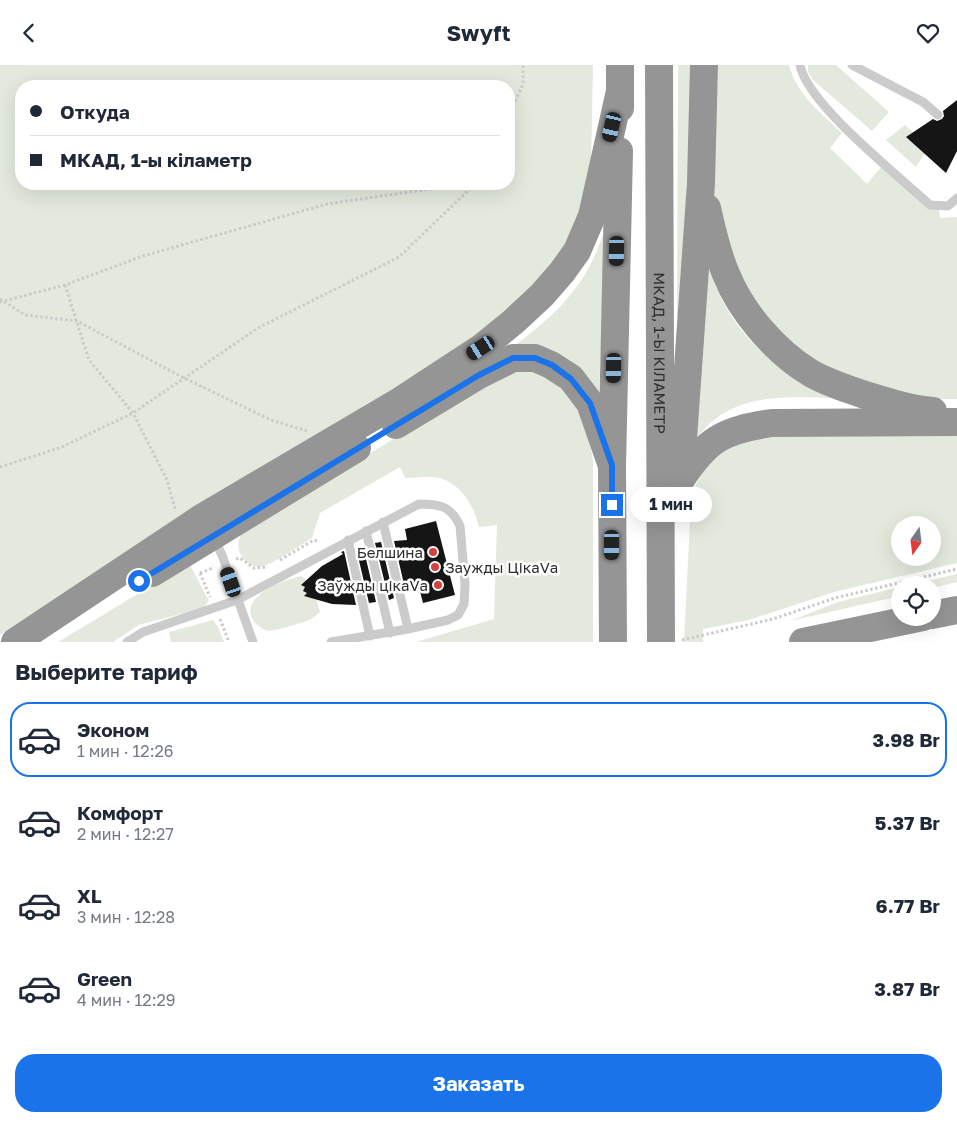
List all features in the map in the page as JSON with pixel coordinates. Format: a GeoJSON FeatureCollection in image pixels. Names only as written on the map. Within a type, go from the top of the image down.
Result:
{"type":"FeatureCollection","features":[{"type":"Feature","properties":{"kind":"highway","name":"МКАД, 1-Ы КІЛАМЕТР"},"geometry":{"type":"LineString","coordinates":[[659,65],[661,573],[665,642]]}},
{"type":"Feature","properties":{"kind":"highway"},"geometry":{"type":"LineString","coordinates":[[661,573],[680,481],[701,183],[704,65]]}},
{"type":"Feature","properties":{"kind":"highway"},"geometry":{"type":"LineString","coordinates":[[613,642],[612,465],[620,78]]}},
{"type":"Feature","properties":{"kind":"highway"},"geometry":{"type":"LineString","coordinates":[[40,642],[190,552],[208,526],[481,348],[542,295],[577,251],[592,216],[620,78]]}},
{"type":"Feature","properties":{"kind":"highway"},"geometry":{"type":"LineString","coordinates":[[701,183],[714,238],[727,276],[750,315],[764,334],[787,356],[810,373],[883,401],[931,411],[957,411]]}},
{"type":"Feature","properties":{"kind":"highway"},"geometry":{"type":"LineString","coordinates":[[208,526],[479,375],[513,358],[535,358],[552,365],[571,379],[590,403],[612,465]]}},
{"type":"Feature","properties":{"kind":"highway"},"geometry":{"type":"LineString","coordinates":[[680,481],[694,460],[706,447],[722,436],[745,427],[772,423],[957,422]]}},
{"type":"Feature","properties":{"kind":"highway"},"geometry":{"type":"LineString","coordinates":[[15,642],[190,552]]}},
{"type":"Feature","properties":{"kind":"highway"},"geometry":{"type":"LineString","coordinates":[[941,614],[957,611]]}},
{"type":"Feature","properties":{"kind":"highway"},"geometry":{"type":"LineString","coordinates":[[804,642],[891,624]]}},
{"type":"Feature","properties":{"kind":"lane"},"geometry":{"type":"LineString","coordinates":[[800,65],[802,74],[812,90],[840,124],[930,205],[948,206],[957,198]]}},
{"type":"Feature","properties":{"kind":"lane"},"geometry":{"type":"LineString","coordinates":[[852,65],[923,102],[938,115]]}},
{"type":"Feature","properties":{"kind":"lane"},"geometry":{"type":"LineString","coordinates":[[127,642],[143,632],[237,600],[348,540],[420,504],[435,504],[449,509],[460,526],[465,584],[464,605],[458,615],[448,620],[390,633],[331,642]]}},
{"type":"Feature","properties":{"kind":"lane"},"geometry":{"type":"LineString","coordinates":[[383,522],[408,629]]}},
{"type":"Feature","properties":{"kind":"lane"},"geometry":{"type":"LineString","coordinates":[[208,526],[225,563],[252,642]]}},
{"type":"Feature","properties":{"kind":"lane"},"geometry":{"type":"LineString","coordinates":[[366,531],[390,633]]}},
{"type":"Feature","properties":{"kind":"lane"},"geometry":{"type":"LineString","coordinates":[[348,540],[370,636]]}},
{"type":"Feature","properties":{"kind":"path"},"geometry":{"type":"LineString","coordinates":[[515,102],[523,84],[523,65]]}},
{"type":"Feature","properties":{"kind":"path"},"geometry":{"type":"LineString","coordinates":[[1,300],[65,285],[143,256],[327,203],[421,190]]}},
{"type":"Feature","properties":{"kind":"path"},"geometry":{"type":"LineString","coordinates":[[0,467],[62,447],[133,413],[258,328],[399,257],[469,190]]}},
{"type":"Feature","properties":{"kind":"path"},"geometry":{"type":"LineString","coordinates":[[65,285],[90,360],[133,413],[167,479],[190,552],[214,608],[220,617],[229,642]]}},
{"type":"Feature","properties":{"kind":"path"},"geometry":{"type":"LineString","coordinates":[[1,300],[25,315],[77,321],[184,378],[271,420],[314,433]]}},
{"type":"Feature","properties":{"kind":"path"},"geometry":{"type":"LineString","coordinates":[[276,562],[314,540],[336,547]]}},
{"type":"Feature","properties":{"kind":"path"},"geometry":{"type":"LineString","coordinates":[[190,552],[225,563],[240,558],[254,568],[269,567]]}},
{"type":"Feature","properties":{"kind":"path"},"geometry":{"type":"LineString","coordinates":[[665,642],[773,619],[835,598],[957,569]]}},
{"type":"Feature","properties":{"kind":"shaded area"},"geometry":{"type":"Polygon","coordinates":[[[0,65],[593,65],[591,169],[586,197],[568,240],[545,275],[486,334],[121,564],[0,635],[0,65]]]}},
{"type":"Feature","properties":{"kind":"shaded area"},"geometry":{"type":"Polygon","coordinates":[[[678,65],[694,65],[682,318],[677,318],[678,65]]]}},
{"type":"Feature","properties":{"kind":"shaded area"},"geometry":{"type":"Polygon","coordinates":[[[718,65],[789,65],[798,85],[811,103],[842,133],[830,148],[867,184],[881,167],[939,208],[940,218],[957,217],[957,399],[938,399],[885,391],[847,377],[810,359],[783,341],[746,294],[712,208],[718,65]]]}},
{"type":"Feature","properties":{"kind":"shaded area"},"geometry":{"type":"Polygon","coordinates":[[[808,65],[836,65],[889,112],[872,131],[813,80],[808,72],[808,65]]]}},
{"type":"Feature","properties":{"kind":"shaded area"},"geometry":{"type":"Polygon","coordinates":[[[905,125],[929,147],[916,167],[886,140],[905,125]]]}},
{"type":"Feature","properties":{"kind":"shaded area"},"geometry":{"type":"Polygon","coordinates":[[[603,235],[605,236],[599,395],[582,373],[564,357],[543,347],[515,345],[546,320],[575,289],[591,263],[603,235]]]}},
{"type":"Feature","properties":{"kind":"shaded area"},"geometry":{"type":"Polygon","coordinates":[[[707,260],[718,292],[726,307],[756,346],[790,373],[845,399],[794,397],[760,400],[743,404],[714,420],[692,443],[707,260]]]}},
{"type":"Feature","properties":{"kind":"shaded area"},"geometry":{"type":"Polygon","coordinates":[[[517,369],[533,369],[570,390],[588,427],[593,461],[593,642],[416,642],[494,619],[497,525],[479,527],[469,501],[464,494],[450,483],[433,477],[405,478],[400,467],[320,513],[312,538],[278,559],[265,566],[257,567],[242,557],[238,543],[240,536],[247,526],[503,374],[517,369]]]}},
{"type":"Feature","properties":{"kind":"shaded area"},"geometry":{"type":"Polygon","coordinates":[[[957,429],[957,563],[902,576],[891,576],[891,579],[834,592],[749,620],[703,629],[703,642],[684,642],[691,501],[696,484],[707,466],[721,452],[754,432],[957,429]]]}},
{"type":"Feature","properties":{"kind":"shaded area"},"geometry":{"type":"Polygon","coordinates":[[[189,563],[209,601],[203,608],[139,625],[113,642],[58,642],[189,563]]]}},
{"type":"Feature","properties":{"kind":"shaded area"},"geometry":{"type":"Polygon","coordinates":[[[957,574],[957,582],[941,586],[941,578],[957,574]]]}},
{"type":"Feature","properties":{"kind":"shaded area"},"geometry":{"type":"Polygon","coordinates":[[[301,576],[312,587],[320,612],[308,620],[297,624],[277,630],[264,630],[253,620],[250,611],[252,604],[265,591],[275,585],[301,576]]]}},
{"type":"Feature","properties":{"kind":"shaded area"},"geometry":{"type":"Polygon","coordinates":[[[891,589],[891,598],[790,621],[838,602],[891,589]]]}},
{"type":"Feature","properties":{"kind":"shaded area"},"geometry":{"type":"Polygon","coordinates":[[[213,620],[224,642],[171,642],[169,632],[213,620]]]}},
{"type":"Feature","properties":{"kind":"building"},"geometry":{"type":"Polygon","coordinates":[[[957,100],[957,151],[946,173],[906,137],[933,119],[937,121],[942,119],[944,116],[943,111],[957,100]]]}},
{"type":"Feature","properties":{"kind":"building"},"geometry":{"type":"Polygon","coordinates":[[[436,521],[455,595],[423,603],[419,587],[406,593],[394,541],[407,540],[405,529],[436,521]]]}},
{"type":"Feature","properties":{"kind":"building"},"geometry":{"type":"Polygon","coordinates":[[[381,542],[394,598],[389,600],[375,543],[381,542]]]}},
{"type":"Feature","properties":{"kind":"building"},"geometry":{"type":"Polygon","coordinates":[[[363,546],[376,602],[369,603],[356,548],[363,546]]]}},
{"type":"Feature","properties":{"kind":"building"},"geometry":{"type":"Polygon","coordinates":[[[344,551],[356,605],[332,604],[304,596],[307,593],[303,591],[305,587],[301,585],[322,566],[343,554],[341,552],[344,551]]]}},
{"type":"Feature","properties":{"kind":"place","name":"Белшина"},"geometry":{"type":"Point","coordinates":[433,552]}},
{"type":"Feature","properties":{"kind":"place","name":"Заужды ЦікаVа"},"geometry":{"type":"Point","coordinates":[435,567]}},
{"type":"Feature","properties":{"kind":"place","name":"Заўжды цікаVа"},"geometry":{"type":"Point","coordinates":[438,585]}},
{"type":"Feature","properties":{"kind":"route"},"geometry":{"type":"LineString","coordinates":[[139,581],[212,535],[479,375],[513,358],[535,358],[552,365],[571,379],[590,403],[612,465],[612,505]]}}]}
